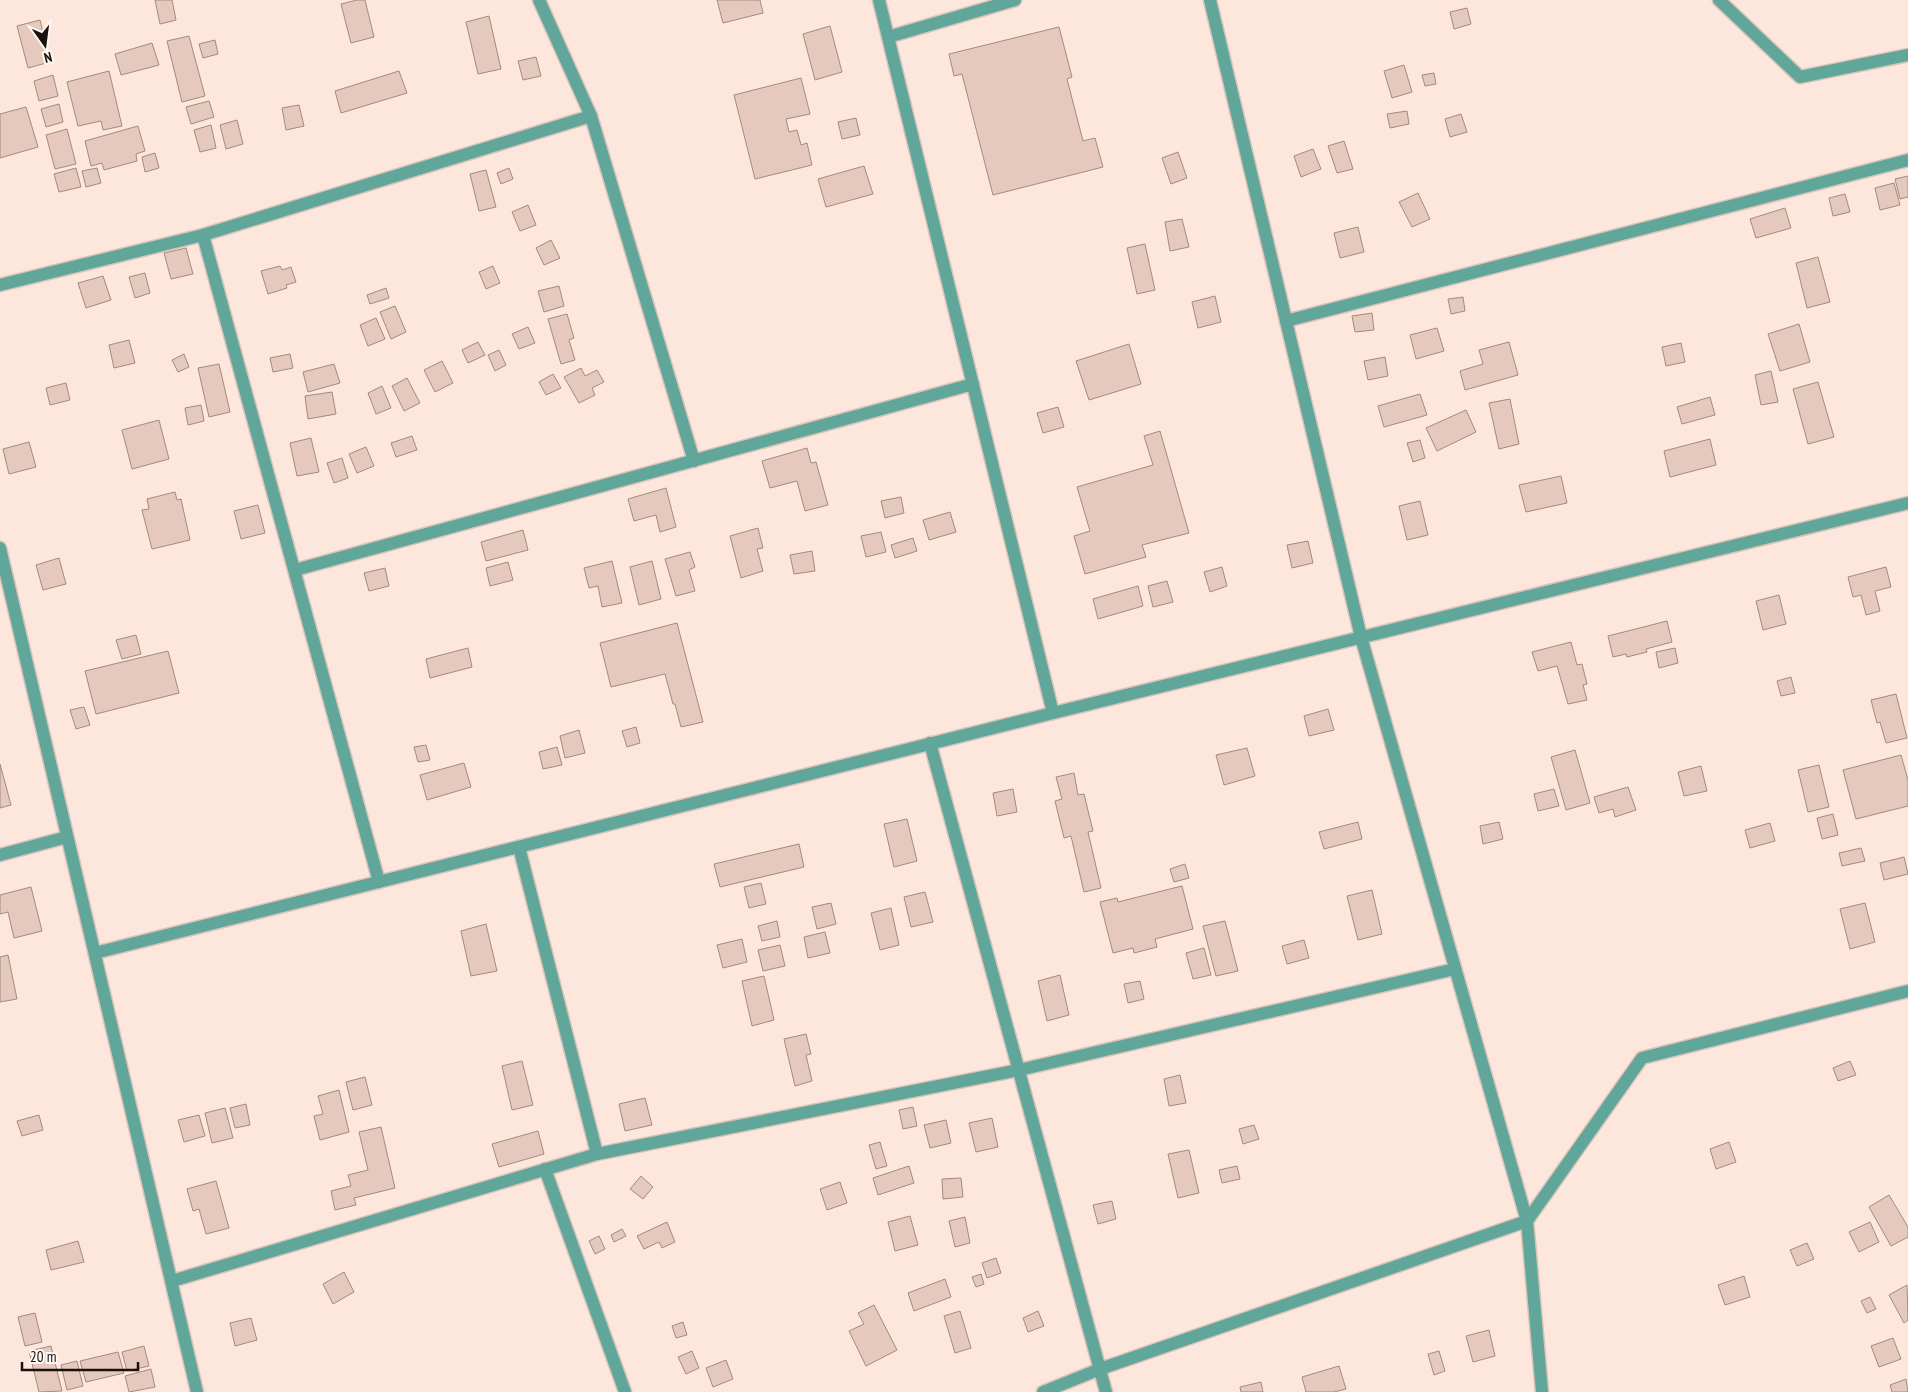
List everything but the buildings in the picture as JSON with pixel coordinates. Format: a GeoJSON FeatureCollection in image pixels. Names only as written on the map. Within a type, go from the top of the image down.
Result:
{"type":"FeatureCollection","features":[{"type":"Feature","properties":{"kind":"street"},"geometry":{"type":"LineString","coordinates":[[539,0],[591,116],[694,461]]}},
{"type":"Feature","properties":{"kind":"street"},"geometry":{"type":"LineString","coordinates":[[879,0],[1053,713]]}},
{"type":"Feature","properties":{"kind":"street"},"geometry":{"type":"LineString","coordinates":[[888,37],[1015,0]]}},
{"type":"Feature","properties":{"kind":"street"},"geometry":{"type":"LineString","coordinates":[[1210,0],[1361,637],[1527,1221],[1542,1392]]}},
{"type":"Feature","properties":{"kind":"street"},"geometry":{"type":"LineString","coordinates":[[1719,0],[1800,77],[1908,55]]}},
{"type":"Feature","properties":{"kind":"street"},"geometry":{"type":"LineString","coordinates":[[0,284],[203,235],[591,116]]}},
{"type":"Feature","properties":{"kind":"street"},"geometry":{"type":"LineString","coordinates":[[1286,321],[1908,160]]}},
{"type":"Feature","properties":{"kind":"street"},"geometry":{"type":"LineString","coordinates":[[203,235],[379,882]]}},
{"type":"Feature","properties":{"kind":"street"},"geometry":{"type":"LineString","coordinates":[[295,570],[973,384]]}},
{"type":"Feature","properties":{"kind":"street"},"geometry":{"type":"LineString","coordinates":[[95,953],[930,743],[1908,503]]}},
{"type":"Feature","properties":{"kind":"street"},"geometry":{"type":"LineString","coordinates":[[0,548],[197,1392]]}},
{"type":"Feature","properties":{"kind":"street"},"geometry":{"type":"LineString","coordinates":[[930,743],[1106,1392]]}},
{"type":"Feature","properties":{"kind":"street"},"geometry":{"type":"LineString","coordinates":[[0,855],[67,837]]}},
{"type":"Feature","properties":{"kind":"street"},"geometry":{"type":"LineString","coordinates":[[519,847],[597,1154]]}},
{"type":"Feature","properties":{"kind":"street"},"geometry":{"type":"LineString","coordinates":[[172,1281],[597,1154],[1019,1070],[1455,969]]}},
{"type":"Feature","properties":{"kind":"street"},"geometry":{"type":"LineString","coordinates":[[1043,1392],[1100,1369],[1527,1221],[1642,1058],[1908,991]]}},
{"type":"Feature","properties":{"kind":"street"},"geometry":{"type":"LineString","coordinates":[[545,1168],[625,1392]]}}]}
